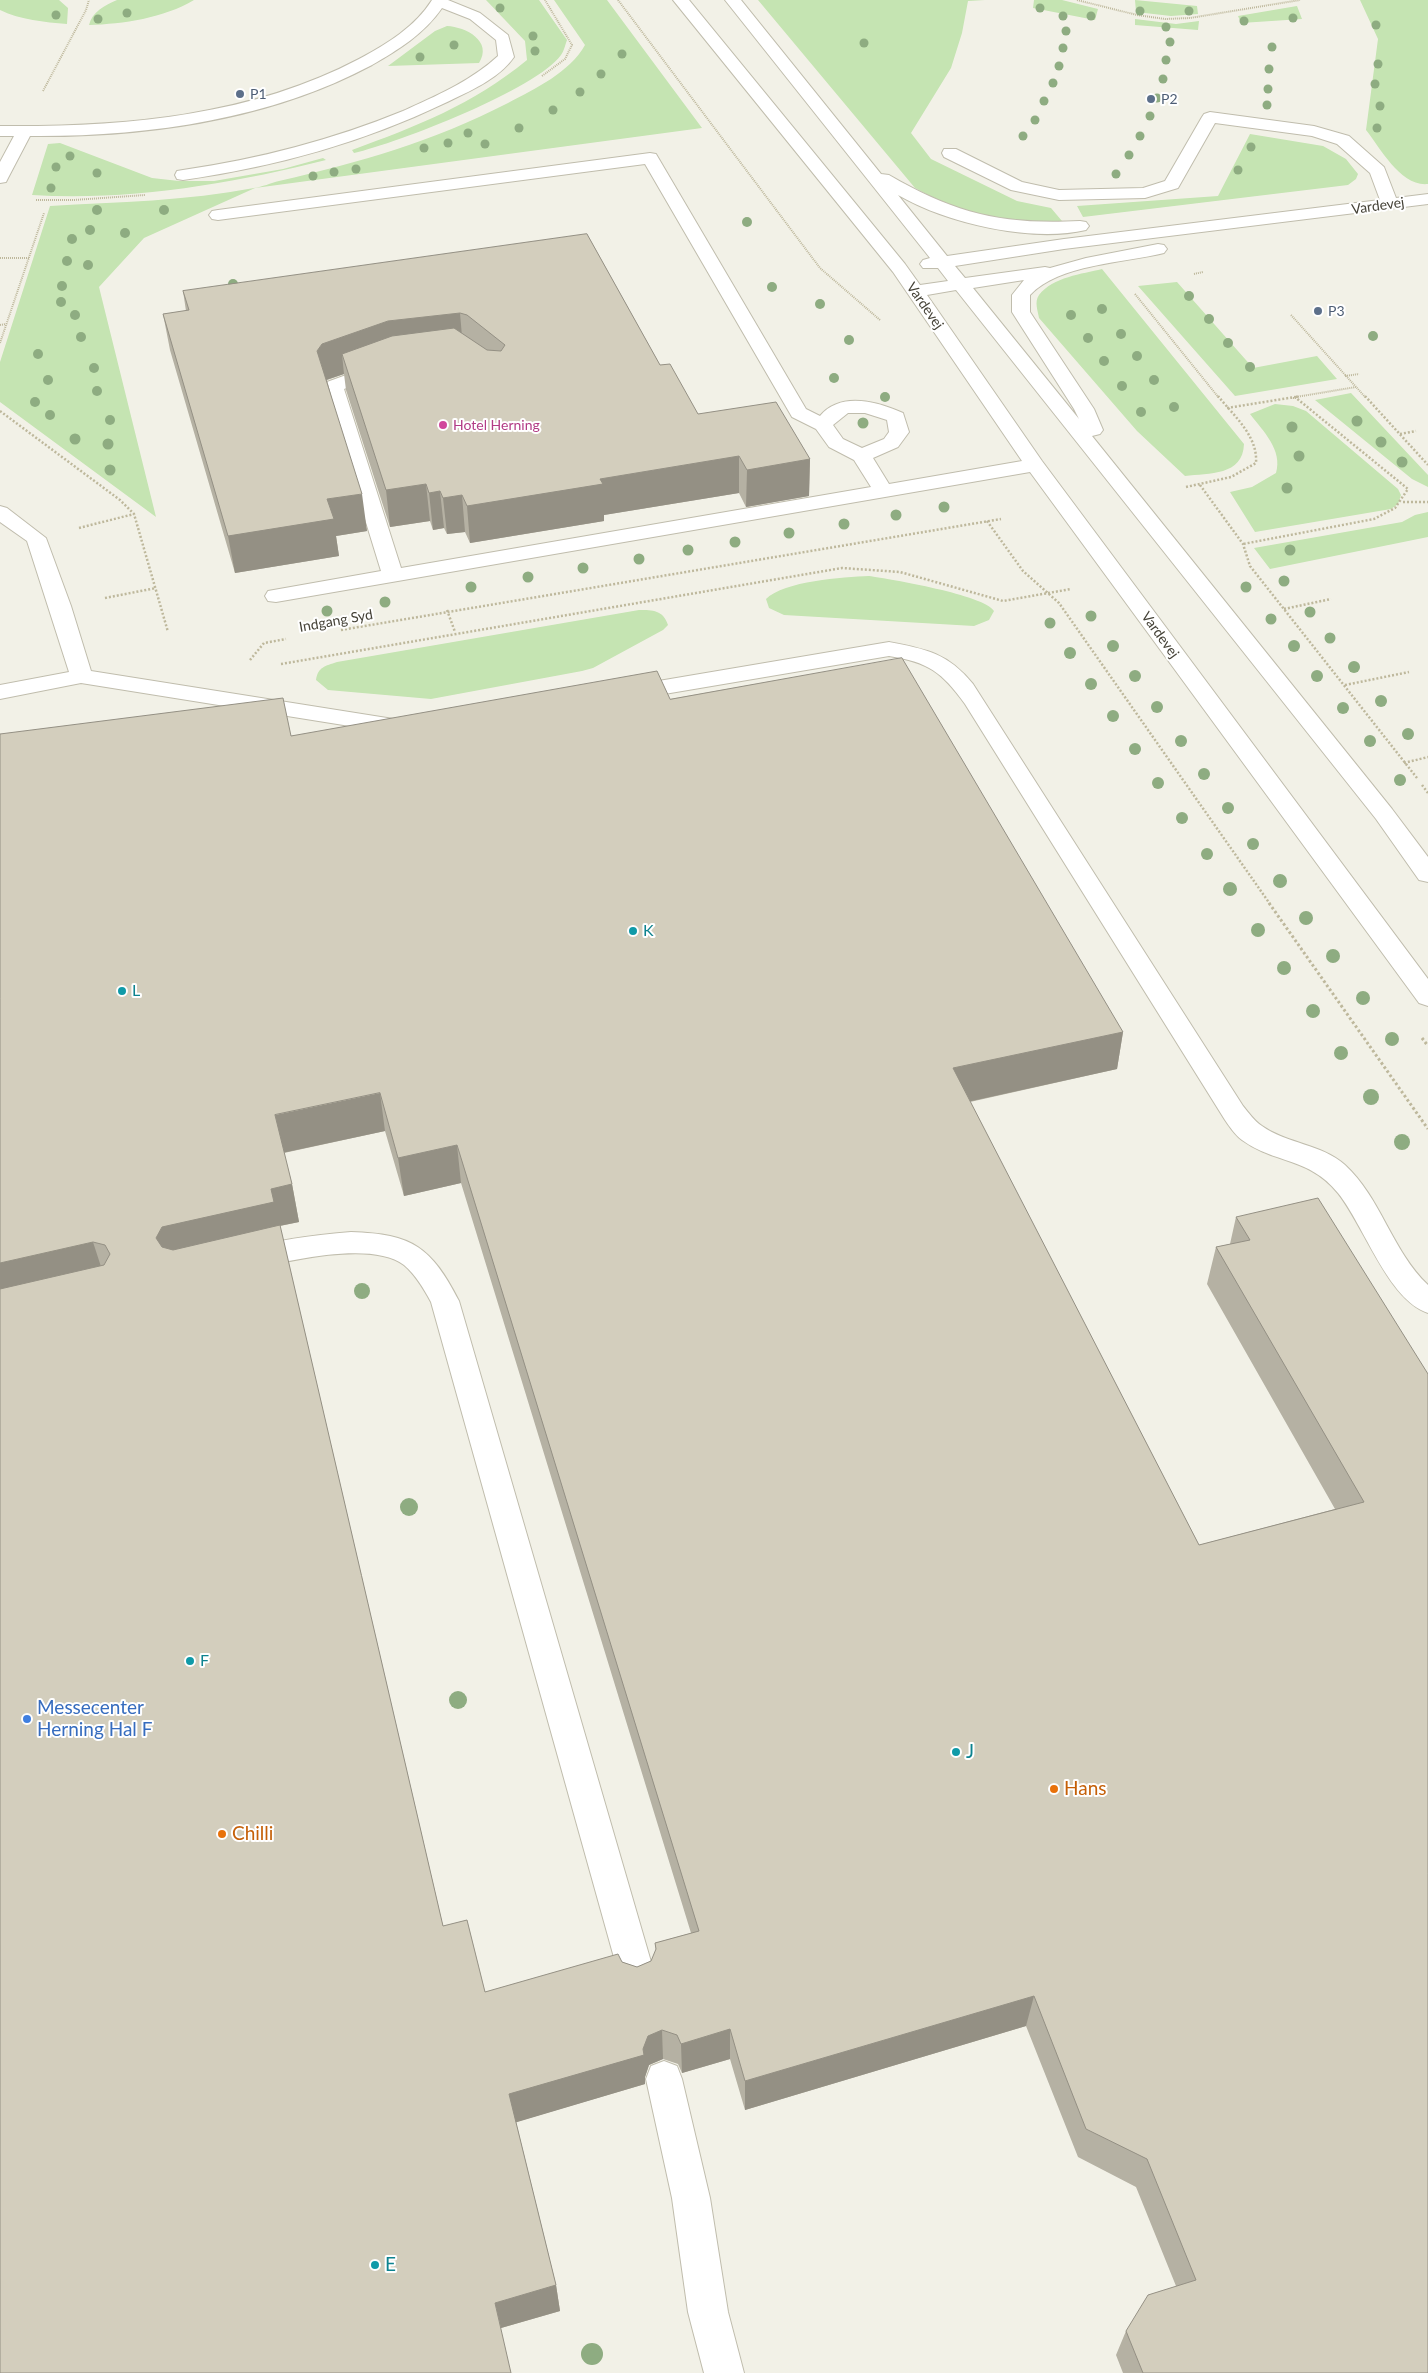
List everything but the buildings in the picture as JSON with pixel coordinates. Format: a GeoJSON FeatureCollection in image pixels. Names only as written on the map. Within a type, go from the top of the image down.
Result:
{"type":"FeatureCollection","features":[{"type":"Feature","properties":{"kind":"street","name":"Vardevej"},"geometry":{"type":"LineString","coordinates":[[681,0],[899,268],[1035,465],[1428,997]]}},
{"type":"Feature","properties":{"kind":"street","name":"Vardevej"},"geometry":{"type":"LineString","coordinates":[[732,0],[1384,814],[1428,874]]}},
{"type":"Feature","properties":{"kind":"street"},"geometry":{"type":"LineString","coordinates":[[0,131],[114,129],[186,119],[254,104],[315,85],[366,63],[406,37],[434,11],[439,1],[474,16],[503,38],[506,57],[489,74],[452,95],[376,127],[290,155],[233,169],[183,174]]}},
{"type":"Feature","properties":{"kind":"street"},"geometry":{"type":"LineString","coordinates":[[950,153],[1017,186],[1059,195],[1145,193],[1172,184],[1210,117],[1314,131],[1343,140],[1378,171],[1390,204]]}},
{"type":"Feature","properties":{"kind":"street"},"geometry":{"type":"LineString","coordinates":[[0,178],[24,132]]}},
{"type":"Feature","properties":{"kind":"street"},"geometry":{"type":"LineString","coordinates":[[218,215],[650,158],[799,413],[823,425],[836,442],[862,456],[884,492]]}},
{"type":"Feature","properties":{"kind":"street","name":"Vardevej"},"geometry":{"type":"LineString","coordinates":[[867,169],[901,190],[944,210],[964,218],[996,225],[1054,228],[1329,212]]}},
{"type":"Feature","properties":{"kind":"street","name":"Vardevej"},"geometry":{"type":"LineString","coordinates":[[899,268],[1064,244],[1428,199]]}},
{"type":"Feature","properties":{"kind":"street","name":"Vardevej"},"geometry":{"type":"LineString","coordinates":[[1109,469],[1084,409],[1020,312],[1020,298],[1024,290],[1045,275],[1066,269],[1329,212]]}},
{"type":"Feature","properties":{"kind":"street"},"geometry":{"type":"LineString","coordinates":[[915,291],[1066,269]]}},
{"type":"Feature","properties":{"kind":"street"},"geometry":{"type":"LineString","coordinates":[[393,575],[334,386],[392,365],[401,364]]}},
{"type":"Feature","properties":{"kind":"street"},"geometry":{"type":"LineString","coordinates":[[823,425],[834,412],[865,406],[881,410],[896,418],[899,432],[890,443],[862,456]]}},
{"type":"Feature","properties":{"kind":"street"},"geometry":{"type":"LineString","coordinates":[[276,596],[1035,465]]}},
{"type":"Feature","properties":{"kind":"street"},"geometry":{"type":"LineString","coordinates":[[0,512],[36,538],[60,606],[81,676]]}},
{"type":"Feature","properties":{"kind":"street"},"geometry":{"type":"LineString","coordinates":[[608,697],[889,649],[926,655],[946,666],[956,676],[975,702],[1234,1113],[1252,1133],[1284,1148],[1310,1157],[1334,1171],[1348,1187],[1403,1274],[1428,1302]]}},
{"type":"Feature","properties":{"kind":"street"},"geometry":{"type":"LineString","coordinates":[[0,692],[81,676],[417,730],[426,728]]}},
{"type":"Feature","properties":{"kind":"street"},"geometry":{"type":"LineString","coordinates":[[221,1265],[325,1245],[367,1244],[394,1247],[409,1253],[423,1266],[445,1301],[638,1979]]}},
{"type":"Feature","properties":{"kind":"street"},"geometry":{"type":"LineString","coordinates":[[664,2079],[691,2198],[708,2312],[724,2373]]}},
{"type":"Feature","properties":{"kind":"path"},"geometry":{"type":"LineString","coordinates":[[24,132],[66,44],[86,10],[89,0]]}},
{"type":"Feature","properties":{"kind":"path"},"geometry":{"type":"LineString","coordinates":[[618,0],[820,268],[884,323]]}},
{"type":"Feature","properties":{"kind":"path"},"geometry":{"type":"LineString","coordinates":[[1077,0],[1138,15],[1164,19],[1190,18],[1300,0]]}},
{"type":"Feature","properties":{"kind":"path"},"geometry":{"type":"LineString","coordinates":[[0,343],[44,214]]}},
{"type":"Feature","properties":{"kind":"path"},"geometry":{"type":"LineString","coordinates":[[0,258],[29,258]]}},
{"type":"Feature","properties":{"kind":"path"},"geometry":{"type":"LineString","coordinates":[[1107,260],[1252,438],[1257,451],[1256,463],[1244,472],[1186,488]]}},
{"type":"Feature","properties":{"kind":"path"},"geometry":{"type":"LineString","coordinates":[[1291,315],[1428,465]]}},
{"type":"Feature","properties":{"kind":"path"},"geometry":{"type":"LineString","coordinates":[[0,325],[6,324]]}},
{"type":"Feature","properties":{"kind":"path"},"geometry":{"type":"LineString","coordinates":[[1345,376],[1359,374]]}},
{"type":"Feature","properties":{"kind":"path"},"geometry":{"type":"LineString","coordinates":[[1226,408],[1356,387]]}},
{"type":"Feature","properties":{"kind":"path"},"geometry":{"type":"LineString","coordinates":[[1243,544],[1374,518],[1392,512],[1403,502],[1408,489],[1296,397]]}},
{"type":"Feature","properties":{"kind":"path"},"geometry":{"type":"LineString","coordinates":[[0,411],[120,500],[134,514],[168,632]]}},
{"type":"Feature","properties":{"kind":"path"},"geometry":{"type":"LineString","coordinates":[[1400,434],[1416,430]]}},
{"type":"Feature","properties":{"kind":"path"},"geometry":{"type":"LineString","coordinates":[[1200,485],[1243,544],[1250,566],[1428,793]]}},
{"type":"Feature","properties":{"kind":"path"},"geometry":{"type":"LineString","coordinates":[[1403,502],[1428,502]]}},
{"type":"Feature","properties":{"kind":"path"},"geometry":{"type":"LineString","coordinates":[[36,538],[134,514]]}},
{"type":"Feature","properties":{"kind":"path","name":"Indgang Syd"},"geometry":{"type":"LineString","coordinates":[[332,631],[1001,519]]}},
{"type":"Feature","properties":{"kind":"path"},"geometry":{"type":"LineString","coordinates":[[987,521],[1023,571],[1059,603],[1428,1130]]}},
{"type":"Feature","properties":{"kind":"path"},"geometry":{"type":"LineString","coordinates":[[240,671],[842,568],[900,572],[1003,601],[1049,594]]}},
{"type":"Feature","properties":{"kind":"path"},"geometry":{"type":"LineString","coordinates":[[1284,609],[1331,599]]}},
{"type":"Feature","properties":{"kind":"path","name":"Indgang Syd"},"geometry":{"type":"LineString","coordinates":[[216,698],[264,643],[293,638]]}},
{"type":"Feature","properties":{"kind":"path"},"geometry":{"type":"LineString","coordinates":[[1345,685],[1409,672]]}},
{"type":"Feature","properties":{"kind":"path"},"geometry":{"type":"LineString","coordinates":[[1404,763],[1428,758]]}},
{"type":"Feature","properties":{"kind":"green space"},"geometry":{"type":"Polygon","coordinates":[[[0,0],[59,0],[68,8],[67,24],[16,16],[0,10],[0,0]]]}},
{"type":"Feature","properties":{"kind":"green space"},"geometry":{"type":"Polygon","coordinates":[[[117,0],[194,0],[157,16],[116,23],[89,25],[96,13],[117,0]]]}},
{"type":"Feature","properties":{"kind":"green space"},"geometry":{"type":"Polygon","coordinates":[[[486,0],[539,0],[567,40],[561,55],[547,69],[497,98],[433,127],[354,153],[352,150],[421,123],[465,102],[486,90],[527,60],[525,41],[486,0]]]}},
{"type":"Feature","properties":{"kind":"green space"},"geometry":{"type":"Polygon","coordinates":[[[554,0],[607,0],[702,128],[255,188],[144,238],[99,287],[156,517],[0,402],[0,362],[50,206],[203,196],[257,187],[367,158],[452,129],[480,117],[540,86],[561,72],[578,55],[585,45],[554,0]]]}},
{"type":"Feature","properties":{"kind":"green space"},"geometry":{"type":"Polygon","coordinates":[[[758,0],[985,0],[968,1],[962,33],[951,68],[911,133],[931,159],[1017,201],[1051,208],[1062,221],[1023,220],[986,215],[950,204],[915,188],[758,0]]]}},
{"type":"Feature","properties":{"kind":"green space"},"geometry":{"type":"Polygon","coordinates":[[[1034,0],[1062,0],[1098,9],[1095,20],[1033,8],[1034,0]]]}},
{"type":"Feature","properties":{"kind":"green space"},"geometry":{"type":"Polygon","coordinates":[[[1135,0],[1197,6],[1198,14],[1171,16],[1136,12],[1135,0]]]}},
{"type":"Feature","properties":{"kind":"green space"},"geometry":{"type":"Polygon","coordinates":[[[1360,0],[1428,0],[1428,184],[1409,180],[1400,173],[1366,130],[1378,39],[1360,0]]]}},
{"type":"Feature","properties":{"kind":"green space"},"geometry":{"type":"Polygon","coordinates":[[[1297,6],[1302,19],[1241,23],[1238,16],[1297,6]]]}},
{"type":"Feature","properties":{"kind":"green space"},"geometry":{"type":"Polygon","coordinates":[[[1135,19],[1176,24],[1199,21],[1198,30],[1135,25],[1135,19]]]}},
{"type":"Feature","properties":{"kind":"green space"},"geometry":{"type":"Polygon","coordinates":[[[447,26],[469,32],[480,42],[483,48],[479,63],[388,66],[435,31],[447,26]]]}},
{"type":"Feature","properties":{"kind":"green space"},"geometry":{"type":"Polygon","coordinates":[[[1250,134],[1323,146],[1346,159],[1358,174],[1356,179],[1348,185],[1083,217],[1077,206],[1218,196],[1250,134]]]}},
{"type":"Feature","properties":{"kind":"green space"},"geometry":{"type":"Polygon","coordinates":[[[60,143],[152,178],[179,181],[214,181],[283,169],[323,158],[326,160],[290,169],[180,189],[106,195],[32,195],[48,144],[60,143]]]}},
{"type":"Feature","properties":{"kind":"green space"},"geometry":{"type":"Polygon","coordinates":[[[1102,269],[1244,444],[1238,462],[1231,467],[1214,473],[1185,476],[1137,431],[1039,318],[1037,301],[1039,295],[1045,289],[1068,277],[1102,269]]]}},
{"type":"Feature","properties":{"kind":"green space"},"geometry":{"type":"Polygon","coordinates":[[[1177,282],[1253,368],[1317,356],[1337,379],[1235,396],[1138,286],[1177,282]]]}},
{"type":"Feature","properties":{"kind":"green space"},"geometry":{"type":"Polygon","coordinates":[[[1351,393],[1428,475],[1428,487],[1412,479],[1315,400],[1351,393]]]}},
{"type":"Feature","properties":{"kind":"green space"},"geometry":{"type":"Polygon","coordinates":[[[1275,404],[1293,406],[1306,411],[1398,489],[1401,495],[1398,504],[1391,509],[1255,532],[1230,492],[1252,487],[1276,473],[1277,456],[1274,449],[1266,434],[1250,414],[1275,404]]]}},
{"type":"Feature","properties":{"kind":"green space"},"geometry":{"type":"Polygon","coordinates":[[[1428,512],[1428,537],[1270,569],[1254,548],[1402,522],[1415,515],[1428,512]]]}},
{"type":"Feature","properties":{"kind":"green space"},"geometry":{"type":"Polygon","coordinates":[[[869,576],[915,584],[974,599],[987,605],[994,611],[989,620],[974,626],[784,615],[769,608],[766,599],[786,588],[800,584],[830,579],[869,576]]]}},
{"type":"Feature","properties":{"kind":"green space"},"geometry":{"type":"Polygon","coordinates":[[[639,610],[657,612],[663,616],[668,625],[663,630],[593,668],[582,671],[431,699],[328,690],[316,680],[320,670],[337,662],[639,610]]]}},
{"type":"Feature","properties":{"kind":"place","name":"P1"},"geometry":{"type":"Point","coordinates":[240,94]}},
{"type":"Feature","properties":{"kind":"place","name":"P2"},"geometry":{"type":"Point","coordinates":[1151,99]}},
{"type":"Feature","properties":{"kind":"place","name":"P3"},"geometry":{"type":"Point","coordinates":[1318,311]}},
{"type":"Feature","properties":{"kind":"place","name":"Hotel Herning"},"geometry":{"type":"Point","coordinates":[443,425]}},
{"type":"Feature","properties":{"kind":"place","name":"K"},"geometry":{"type":"Point","coordinates":[633,931]}},
{"type":"Feature","properties":{"kind":"place","name":"L"},"geometry":{"type":"Point","coordinates":[122,991]}},
{"type":"Feature","properties":{"kind":"place","name":"F"},"geometry":{"type":"Point","coordinates":[190,1661]}},
{"type":"Feature","properties":{"kind":"place","name":"Messecenter Herning Hal F"},"geometry":{"type":"Point","coordinates":[27,1719]}},
{"type":"Feature","properties":{"kind":"place","name":"J"},"geometry":{"type":"Point","coordinates":[956,1752]}},
{"type":"Feature","properties":{"kind":"place","name":"Hans"},"geometry":{"type":"Point","coordinates":[1054,1789]}},
{"type":"Feature","properties":{"kind":"place","name":"Chilli"},"geometry":{"type":"Point","coordinates":[222,1834]}},
{"type":"Feature","properties":{"kind":"place","name":"E"},"geometry":{"type":"Point","coordinates":[375,2265]}}]}
